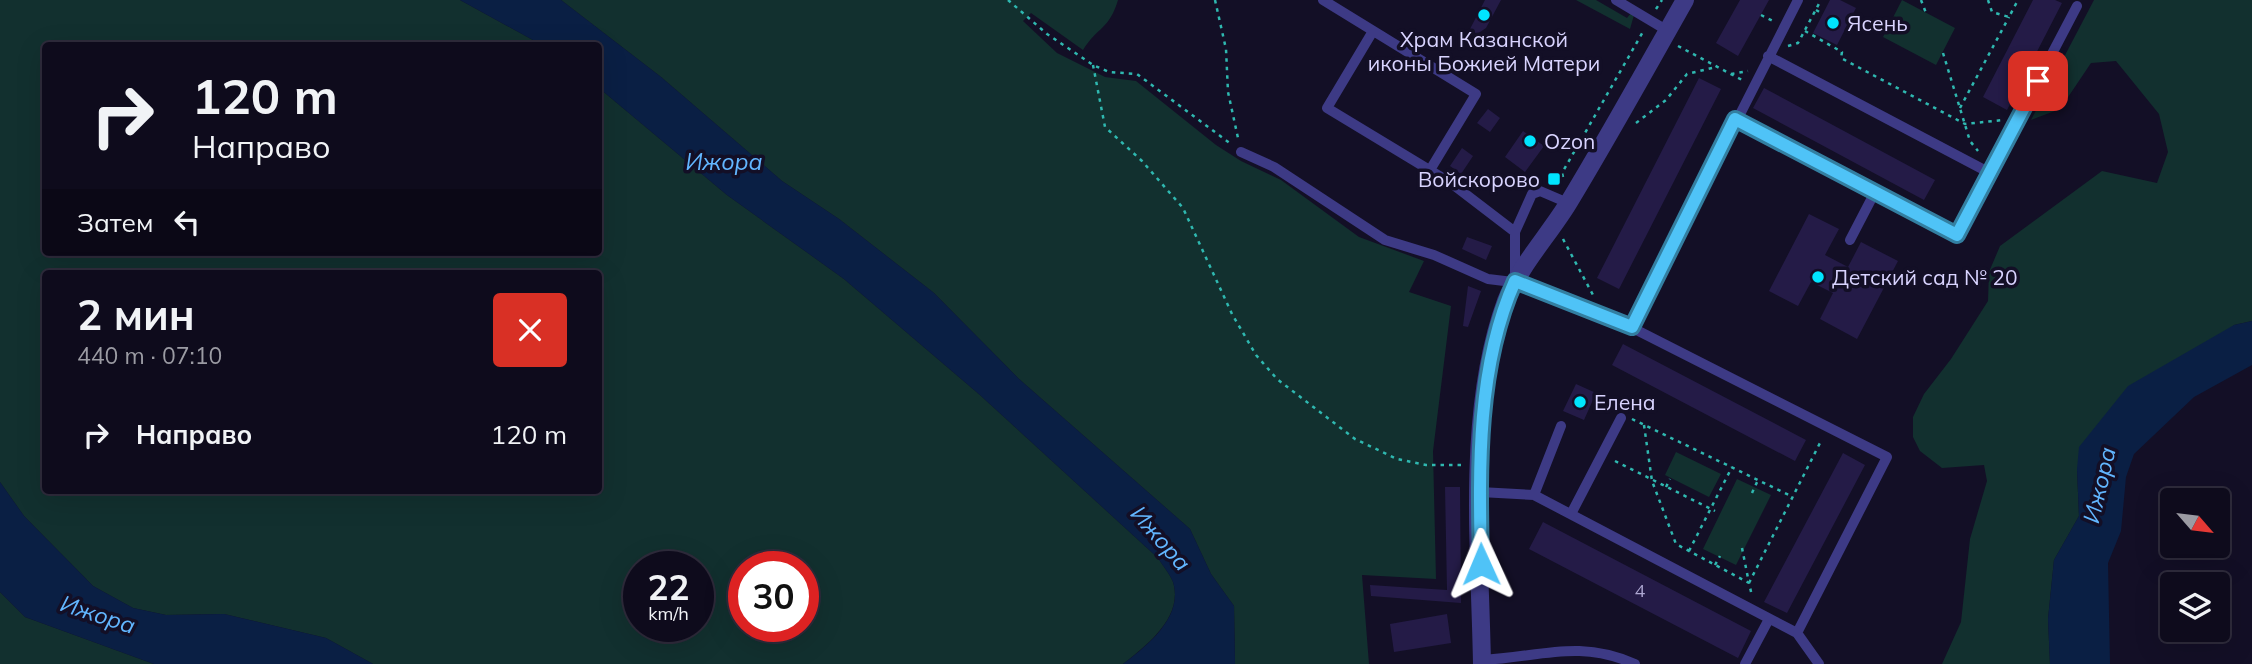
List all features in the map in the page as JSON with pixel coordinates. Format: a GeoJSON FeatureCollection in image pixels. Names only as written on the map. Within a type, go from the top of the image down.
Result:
{"type":"FeatureCollection","features":[{"type":"Feature","properties":{"kind":"street"},"geometry":{"type":"LineString","coordinates":[[1482,662],[1481,465],[1490,363],[1506,301],[1515,281],[1568,203],[1685,0]]}},
{"type":"Feature","properties":{"kind":"lane"},"geometry":{"type":"LineString","coordinates":[[1323,0],[1476,94],[1430,170]]}},
{"type":"Feature","properties":{"kind":"lane"},"geometry":{"type":"LineString","coordinates":[[1616,0],[1650,20],[1665,35]]}},
{"type":"Feature","properties":{"kind":"lane"},"geometry":{"type":"LineString","coordinates":[[1632,327],[1797,0]]}},
{"type":"Feature","properties":{"kind":"lane"},"geometry":{"type":"LineString","coordinates":[[1735,119],[1957,235],[2077,6]]}},
{"type":"Feature","properties":{"kind":"lane"},"geometry":{"type":"LineString","coordinates":[[1373,31],[1326,108],[1430,170],[1514,232]]}},
{"type":"Feature","properties":{"kind":"lane"},"geometry":{"type":"LineString","coordinates":[[1769,54],[1991,171]]}},
{"type":"Feature","properties":{"kind":"lane"},"geometry":{"type":"LineString","coordinates":[[1241,152],[1274,167],[1385,240],[1434,255],[1488,279],[1515,281],[1603,313],[1887,457],[1797,633]]}},
{"type":"Feature","properties":{"kind":"lane"},"geometry":{"type":"LineString","coordinates":[[1515,281],[1514,232],[1532,194],[1539,191],[1568,203]]}},
{"type":"Feature","properties":{"kind":"lane"},"geometry":{"type":"LineString","coordinates":[[1850,240],[1875,192]]}},
{"type":"Feature","properties":{"kind":"lane"},"geometry":{"type":"LineString","coordinates":[[1571,514],[1621,418]]}},
{"type":"Feature","properties":{"kind":"lane"},"geometry":{"type":"LineString","coordinates":[[1534,495],[1561,426]]}},
{"type":"Feature","properties":{"kind":"lane"},"geometry":{"type":"LineString","coordinates":[[1480,492],[1534,495],[1797,633],[1819,664]]}},
{"type":"Feature","properties":{"kind":"lane"},"geometry":{"type":"LineString","coordinates":[[1745,664],[1769,619]]}},
{"type":"Feature","properties":{"kind":"lane"},"geometry":{"type":"LineString","coordinates":[[1482,662],[1599,650],[1635,664]]}},
{"type":"Feature","properties":{"kind":"path"},"geometry":{"type":"LineString","coordinates":[[1008,0],[1047,34],[1093,65],[1108,72],[1137,75],[1241,152]]}},
{"type":"Feature","properties":{"kind":"path"},"geometry":{"type":"LineString","coordinates":[[1215,0],[1226,49],[1227,92],[1241,152]]}},
{"type":"Feature","properties":{"kind":"path"},"geometry":{"type":"LineString","coordinates":[[1650,20],[1662,0]]}},
{"type":"Feature","properties":{"kind":"path"},"geometry":{"type":"LineString","coordinates":[[1769,54],[1798,43],[1821,0]]}},
{"type":"Feature","properties":{"kind":"path"},"geometry":{"type":"LineString","coordinates":[[1921,0],[1926,13]]}},
{"type":"Feature","properties":{"kind":"path"},"geometry":{"type":"LineString","coordinates":[[1988,0],[1992,12],[2010,17]]}},
{"type":"Feature","properties":{"kind":"path"},"geometry":{"type":"LineString","coordinates":[[1960,108],[2018,0]]}},
{"type":"Feature","properties":{"kind":"path"},"geometry":{"type":"LineString","coordinates":[[1816,10],[1823,14]]}},
{"type":"Feature","properties":{"kind":"path"},"geometry":{"type":"LineString","coordinates":[[1568,203],[1562,173],[1646,28],[1665,35],[1753,86]]}},
{"type":"Feature","properties":{"kind":"path"},"geometry":{"type":"LineString","coordinates":[[1805,31],[1838,48],[1842,52],[1841,58],[1965,124],[2019,118]]}},
{"type":"Feature","properties":{"kind":"path"},"geometry":{"type":"LineString","coordinates":[[1943,52],[1970,141],[1991,171]]}},
{"type":"Feature","properties":{"kind":"path"},"geometry":{"type":"LineString","coordinates":[[1093,65],[1105,127],[1142,161],[1183,208],[1232,314],[1256,355],[1277,379],[1355,439],[1397,459],[1426,465],[1481,465]]}},
{"type":"Feature","properties":{"kind":"path"},"geometry":{"type":"LineString","coordinates":[[1634,124],[1666,100],[1687,74],[1716,66]]}},
{"type":"Feature","properties":{"kind":"path"},"geometry":{"type":"LineString","coordinates":[[1560,233],[1603,313]]}},
{"type":"Feature","properties":{"kind":"path"},"geometry":{"type":"LineString","coordinates":[[1621,418],[1629,417],[1793,497]]}},
{"type":"Feature","properties":{"kind":"path"},"geometry":{"type":"LineString","coordinates":[[1644,425],[1652,481],[1676,544],[1749,583]]}},
{"type":"Feature","properties":{"kind":"path"},"geometry":{"type":"LineString","coordinates":[[1749,583],[1828,426]]}},
{"type":"Feature","properties":{"kind":"path"},"geometry":{"type":"LineString","coordinates":[[1602,454],[1715,511]]}},
{"type":"Feature","properties":{"kind":"path"},"geometry":{"type":"LineString","coordinates":[[1689,551],[1732,467]]}},
{"type":"Feature","properties":{"kind":"path"},"geometry":{"type":"LineString","coordinates":[[1665,487],[1670,479]]}},
{"type":"Feature","properties":{"kind":"path"},"geometry":{"type":"LineString","coordinates":[[1752,494],[1758,480]]}},
{"type":"Feature","properties":{"kind":"path"},"geometry":{"type":"LineString","coordinates":[[1742,548],[1756,612]]}},
{"type":"Feature","properties":{"kind":"path"},"geometry":{"type":"LineString","coordinates":[[1715,565],[1720,556]]}},
{"type":"Feature","properties":{"kind":"green space"},"geometry":{"type":"Polygon","coordinates":[[[0,0],[460,0],[537,42],[42,42],[42,256],[602,256],[602,91],[727,195],[844,279],[980,395],[1158,558],[1172,579],[1175,595],[1173,607],[1161,629],[1123,664],[373,664],[326,638],[224,614],[166,615],[133,608],[93,586],[24,516],[0,482],[0,0]]]}},
{"type":"Feature","properties":{"kind":"green space"},"geometry":{"type":"Polygon","coordinates":[[[561,0],[1118,0],[1107,23],[1083,50],[1031,13],[1023,21],[1057,53],[1105,77],[1136,81],[1216,145],[1241,161],[1281,180],[1359,237],[1424,261],[1409,292],[1451,306],[1433,451],[1436,579],[1362,575],[1369,664],[1235,664],[1234,606],[1211,574],[1190,529],[1019,379],[934,293],[839,219],[782,181],[661,77],[561,0]]]}},
{"type":"Feature","properties":{"kind":"green space"},"geometry":{"type":"Polygon","coordinates":[[[1576,0],[1596,0],[1627,18],[1631,13],[1634,15],[1630,29],[1576,0]]]}},
{"type":"Feature","properties":{"kind":"green space"},"geometry":{"type":"Polygon","coordinates":[[[1902,0],[1955,28],[1936,65],[1883,37],[1902,0]]]}},
{"type":"Feature","properties":{"kind":"green space"},"geometry":{"type":"Polygon","coordinates":[[[2094,0],[2252,0],[2252,321],[2234,325],[2077,469],[2079,516],[2054,560],[2048,619],[2050,664],[1942,664],[1961,622],[1970,539],[1987,481],[1984,465],[1942,468],[1920,451],[1913,437],[1913,417],[1924,394],[1951,359],[1988,301],[1989,272],[2000,246],[2102,171],[2157,183],[2168,152],[2159,114],[2116,61],[2091,63],[2060,109],[2031,120],[2094,0]]]}},
{"type":"Feature","properties":{"kind":"green space"},"geometry":{"type":"Polygon","coordinates":[[[1676,452],[1721,474],[1709,497],[1665,475],[1676,452]]]}},
{"type":"Feature","properties":{"kind":"green space"},"geometry":{"type":"Polygon","coordinates":[[[1737,479],[1771,495],[1736,565],[1703,549],[1737,479]]]}},
{"type":"Feature","properties":{"kind":"green space"},"geometry":{"type":"Polygon","coordinates":[[[0,592],[25,617],[154,664],[0,664],[0,592]]]}},
{"type":"Feature","properties":{"kind":"water","name":"Ижора"},"geometry":{"type":"Polygon","coordinates":[[[460,0],[561,0],[661,77],[782,181],[839,219],[934,293],[1019,379],[1190,529],[1211,574],[1234,606],[1235,664],[1123,664],[1161,629],[1173,607],[1173,582],[1158,558],[980,395],[844,279],[727,195],[602,91],[602,42],[537,42],[460,0]]]}},
{"type":"Feature","properties":{"kind":"water","name":"Ижора"},"geometry":{"type":"Polygon","coordinates":[[[2252,321],[2252,365],[2194,397],[2134,454],[2126,477],[2121,531],[2108,563],[2110,664],[2050,664],[2048,619],[2054,560],[2079,516],[2079,447],[2128,386],[2234,325],[2252,321]]]}},
{"type":"Feature","properties":{"kind":"water","name":"Ижора"},"geometry":{"type":"Polygon","coordinates":[[[0,482],[24,516],[93,586],[133,608],[166,615],[224,614],[326,638],[373,664],[154,664],[25,617],[0,592],[0,482]]]}},
{"type":"Feature","properties":{"kind":"building","name":"Храм Казанской иконы Божией Матери"},"geometry":{"type":"Polygon","coordinates":[[[1485,0],[1501,0],[1486,28],[1477,34],[1470,29],[1485,0]]]}},
{"type":"Feature","properties":{"kind":"building"},"geometry":{"type":"Polygon","coordinates":[[[1740,0],[1769,0],[1738,56],[1716,43],[1740,0]]]}},
{"type":"Feature","properties":{"kind":"building","name":"Ясень"},"geometry":{"type":"Polygon","coordinates":[[[1830,0],[1840,0],[1856,8],[1837,45],[1813,33],[1830,0]]]}},
{"type":"Feature","properties":{"kind":"building"},"geometry":{"type":"Polygon","coordinates":[[[2033,0],[2055,0],[2062,3],[2007,110],[1983,97],[2033,0]]]}},
{"type":"Feature","properties":{"kind":"building"},"geometry":{"type":"Polygon","coordinates":[[[1699,78],[1721,89],[1619,289],[1597,278],[1699,78]]]}},
{"type":"Feature","properties":{"kind":"building"},"geometry":{"type":"Polygon","coordinates":[[[1764,88],[1935,180],[1924,200],[1753,108],[1764,88]]]}},
{"type":"Feature","properties":{"kind":"building"},"geometry":{"type":"Polygon","coordinates":[[[1488,109],[1500,118],[1490,132],[1477,123],[1488,109]]]}},
{"type":"Feature","properties":{"kind":"building"},"geometry":{"type":"Polygon","coordinates":[[[1523,131],[1544,146],[1525,172],[1505,157],[1523,131]]]}},
{"type":"Feature","properties":{"kind":"building"},"geometry":{"type":"Polygon","coordinates":[[[1462,148],[1473,156],[1461,174],[1450,166],[1462,148]]]}},
{"type":"Feature","properties":{"kind":"building"},"geometry":{"type":"Polygon","coordinates":[[[1809,214],[1839,229],[1825,255],[1848,267],[1861,242],[1898,261],[1857,339],[1820,319],[1833,293],[1811,282],[1798,306],[1769,291],[1809,214]]]}},
{"type":"Feature","properties":{"kind":"building"},"geometry":{"type":"Polygon","coordinates":[[[1467,237],[1492,246],[1486,260],[1462,249],[1467,237]]]}},
{"type":"Feature","properties":{"kind":"building"},"geometry":{"type":"Polygon","coordinates":[[[1468,286],[1481,291],[1468,327],[1463,326],[1468,286]]]}},
{"type":"Feature","properties":{"kind":"building"},"geometry":{"type":"Polygon","coordinates":[[[1623,344],[1806,440],[1795,461],[1612,365],[1623,344]]]}},
{"type":"Feature","properties":{"kind":"building","name":"Елена"},"geometry":{"type":"Polygon","coordinates":[[[1576,384],[1596,393],[1584,420],[1563,411],[1576,384]]]}},
{"type":"Feature","properties":{"kind":"building"},"geometry":{"type":"Polygon","coordinates":[[[1843,453],[1865,465],[1787,613],[1764,602],[1843,453]]]}},
{"type":"Feature","properties":{"kind":"building"},"geometry":{"type":"Polygon","coordinates":[[[1445,487],[1460,487],[1461,603],[1371,596],[1370,585],[1447,590],[1445,487]]]}},
{"type":"Feature","properties":{"kind":"building"},"geometry":{"type":"Polygon","coordinates":[[[1543,522],[1751,631],[1738,658],[1529,549],[1543,522]]]}},
{"type":"Feature","properties":{"kind":"building"},"geometry":{"type":"Polygon","coordinates":[[[1447,614],[1451,643],[1394,652],[1390,624],[1447,614]]]}},
{"type":"Feature","properties":{"kind":"place","name":"Храм Казанской иконы Божией Матери"},"geometry":{"type":"Point","coordinates":[1484,15]}},
{"type":"Feature","properties":{"kind":"place","name":"Ясень"},"geometry":{"type":"Point","coordinates":[1833,23]}},
{"type":"Feature","properties":{"kind":"place","name":"Ozon"},"geometry":{"type":"Point","coordinates":[1530,141]}},
{"type":"Feature","properties":{"kind":"place","name":"Войскорово"},"geometry":{"type":"Point","coordinates":[1554,179]}},
{"type":"Feature","properties":{"kind":"place","name":"Детский сад № 20"},"geometry":{"type":"Point","coordinates":[1818,277]}},
{"type":"Feature","properties":{"kind":"place","name":"Елена"},"geometry":{"type":"Point","coordinates":[1580,402]}},
{"type":"Feature","properties":{"kind":"route"},"geometry":{"type":"LineString","coordinates":[[1481,564],[1482,429],[1490,363],[1506,301],[1515,281],[1603,313],[1632,327],[1735,119],[1957,235],[2038,81]]}}]}
